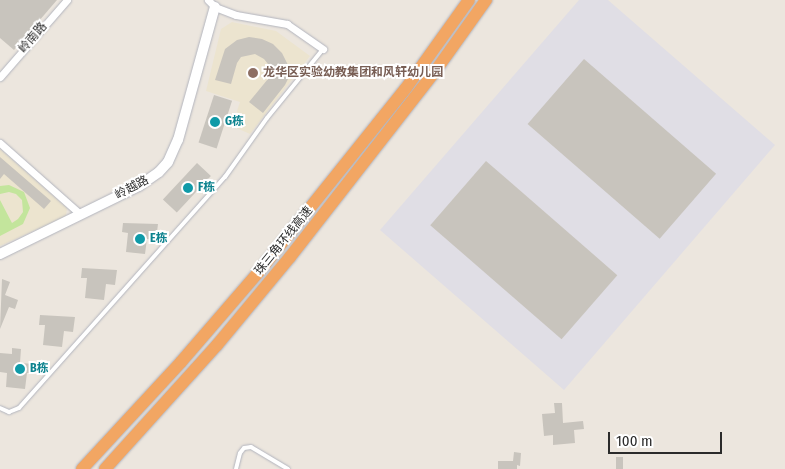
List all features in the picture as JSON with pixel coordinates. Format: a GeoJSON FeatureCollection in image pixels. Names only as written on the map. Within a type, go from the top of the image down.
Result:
{"type":"FeatureCollection","features":[{"type":"Feature","properties":{"kind":"highway","name":"珠三角环线高速"},"geometry":{"type":"LineString","coordinates":[[82,469],[181,362],[257,274],[406,88],[469,0]]}},
{"type":"Feature","properties":{"kind":"highway","name":"珠三角环线高速"},"geometry":{"type":"LineString","coordinates":[[105,469],[217,345],[290,257],[390,132],[486,0]]}},
{"type":"Feature","properties":{"kind":"street","name":"岭南路"},"geometry":{"type":"LineString","coordinates":[[0,77],[67,0]]}},
{"type":"Feature","properties":{"kind":"street"},"geometry":{"type":"LineString","coordinates":[[212,3],[236,15],[287,24],[323,49]]}},
{"type":"Feature","properties":{"kind":"street","name":"岭越路"},"geometry":{"type":"LineString","coordinates":[[0,254],[150,180],[168,162],[178,140],[212,3]]}},
{"type":"Feature","properties":{"kind":"street"},"geometry":{"type":"LineString","coordinates":[[0,143],[81,215]]}},
{"type":"Feature","properties":{"kind":"lane"},"geometry":{"type":"LineString","coordinates":[[0,408],[14,411],[32,393],[225,177],[267,118],[323,49]]}},
{"type":"Feature","properties":{"kind":"lane"},"geometry":{"type":"LineString","coordinates":[[236,469],[240,453],[244,448],[251,447],[288,469]]}},
{"type":"Feature","properties":{"kind":"shaded area"},"geometry":{"type":"Polygon","coordinates":[[[579,0],[608,0],[775,145],[564,390],[380,230],[579,0]]]}},
{"type":"Feature","properties":{"kind":"shaded area","name":"龙华区实验幼教集团和风轩幼儿园"},"geometry":{"type":"Polygon","coordinates":[[[232,22],[276,31],[310,56],[250,134],[232,126],[240,102],[206,91],[221,29],[232,22]]]}},
{"type":"Feature","properties":{"kind":"shaded area"},"geometry":{"type":"Polygon","coordinates":[[[0,149],[67,208],[66,216],[0,246],[0,149]]]}},
{"type":"Feature","properties":{"kind":"green space"},"geometry":{"type":"Polygon","coordinates":[[[9,185],[24,192],[30,208],[23,224],[0,236],[0,200],[12,223],[23,212],[22,200],[16,194],[9,192],[0,194],[0,186],[9,185]]]}},
{"type":"Feature","properties":{"kind":"building"},"geometry":{"type":"Polygon","coordinates":[[[0,0],[57,0],[14,50],[0,38],[0,0]]]}},
{"type":"Feature","properties":{"kind":"building"},"geometry":{"type":"Polygon","coordinates":[[[249,37],[262,39],[273,44],[282,53],[289,67],[289,77],[285,85],[263,113],[249,102],[272,74],[272,69],[264,59],[255,54],[241,57],[237,63],[231,84],[215,80],[225,49],[237,40],[249,37]]]}},
{"type":"Feature","properties":{"kind":"building"},"geometry":{"type":"Polygon","coordinates":[[[584,59],[716,174],[660,239],[528,124],[584,59]]]}},
{"type":"Feature","properties":{"kind":"building","name":"G栋"},"geometry":{"type":"Polygon","coordinates":[[[214,95],[232,101],[217,148],[199,143],[214,95]]]}},
{"type":"Feature","properties":{"kind":"building"},"geometry":{"type":"Polygon","coordinates":[[[0,157],[51,201],[44,209],[4,174],[0,179],[0,157]]]}},
{"type":"Feature","properties":{"kind":"building"},"geometry":{"type":"Polygon","coordinates":[[[486,161],[617,275],[562,339],[430,225],[486,161]]]}},
{"type":"Feature","properties":{"kind":"building","name":"F栋"},"geometry":{"type":"Polygon","coordinates":[[[197,163],[211,176],[177,213],[163,200],[197,163]]]}},
{"type":"Feature","properties":{"kind":"building","name":"E栋"},"geometry":{"type":"Polygon","coordinates":[[[123,223],[158,224],[156,240],[147,239],[145,254],[126,252],[128,233],[122,232],[123,223]]]}},
{"type":"Feature","properties":{"kind":"building"},"geometry":{"type":"Polygon","coordinates":[[[82,268],[117,270],[115,285],[106,284],[104,300],[85,298],[87,278],[81,278],[82,268]]]}},
{"type":"Feature","properties":{"kind":"building"},"geometry":{"type":"Polygon","coordinates":[[[2,279],[10,282],[5,295],[18,300],[15,309],[9,307],[0,329],[2,279]]]}},
{"type":"Feature","properties":{"kind":"building"},"geometry":{"type":"Polygon","coordinates":[[[40,315],[75,317],[73,332],[64,331],[62,347],[43,345],[45,325],[39,325],[40,315]]]}},
{"type":"Feature","properties":{"kind":"building","name":"B栋"},"geometry":{"type":"Polygon","coordinates":[[[12,348],[21,349],[20,363],[34,364],[33,373],[27,373],[25,389],[6,387],[7,373],[0,372],[0,353],[12,354],[12,348]]]}},
{"type":"Feature","properties":{"kind":"building"},"geometry":{"type":"Polygon","coordinates":[[[554,403],[562,403],[563,423],[583,421],[584,429],[574,430],[575,443],[553,445],[553,435],[544,436],[542,414],[555,413],[554,403]]]}},
{"type":"Feature","properties":{"kind":"building"},"geometry":{"type":"Polygon","coordinates":[[[514,452],[521,453],[520,466],[517,465],[517,469],[498,469],[498,461],[513,461],[514,452]]]}},
{"type":"Feature","properties":{"kind":"building"},"geometry":{"type":"Polygon","coordinates":[[[616,457],[623,457],[623,469],[616,469],[616,457]]]}},
{"type":"Feature","properties":{"kind":"place","name":"龙华区实验幼教集团和风轩幼儿园"},"geometry":{"type":"Point","coordinates":[253,73]}},
{"type":"Feature","properties":{"kind":"place","name":"G栋"},"geometry":{"type":"Point","coordinates":[215,122]}},
{"type":"Feature","properties":{"kind":"place","name":"F栋"},"geometry":{"type":"Point","coordinates":[188,188]}},
{"type":"Feature","properties":{"kind":"place","name":"E栋"},"geometry":{"type":"Point","coordinates":[140,239]}},
{"type":"Feature","properties":{"kind":"place","name":"B栋"},"geometry":{"type":"Point","coordinates":[20,369]}}]}
